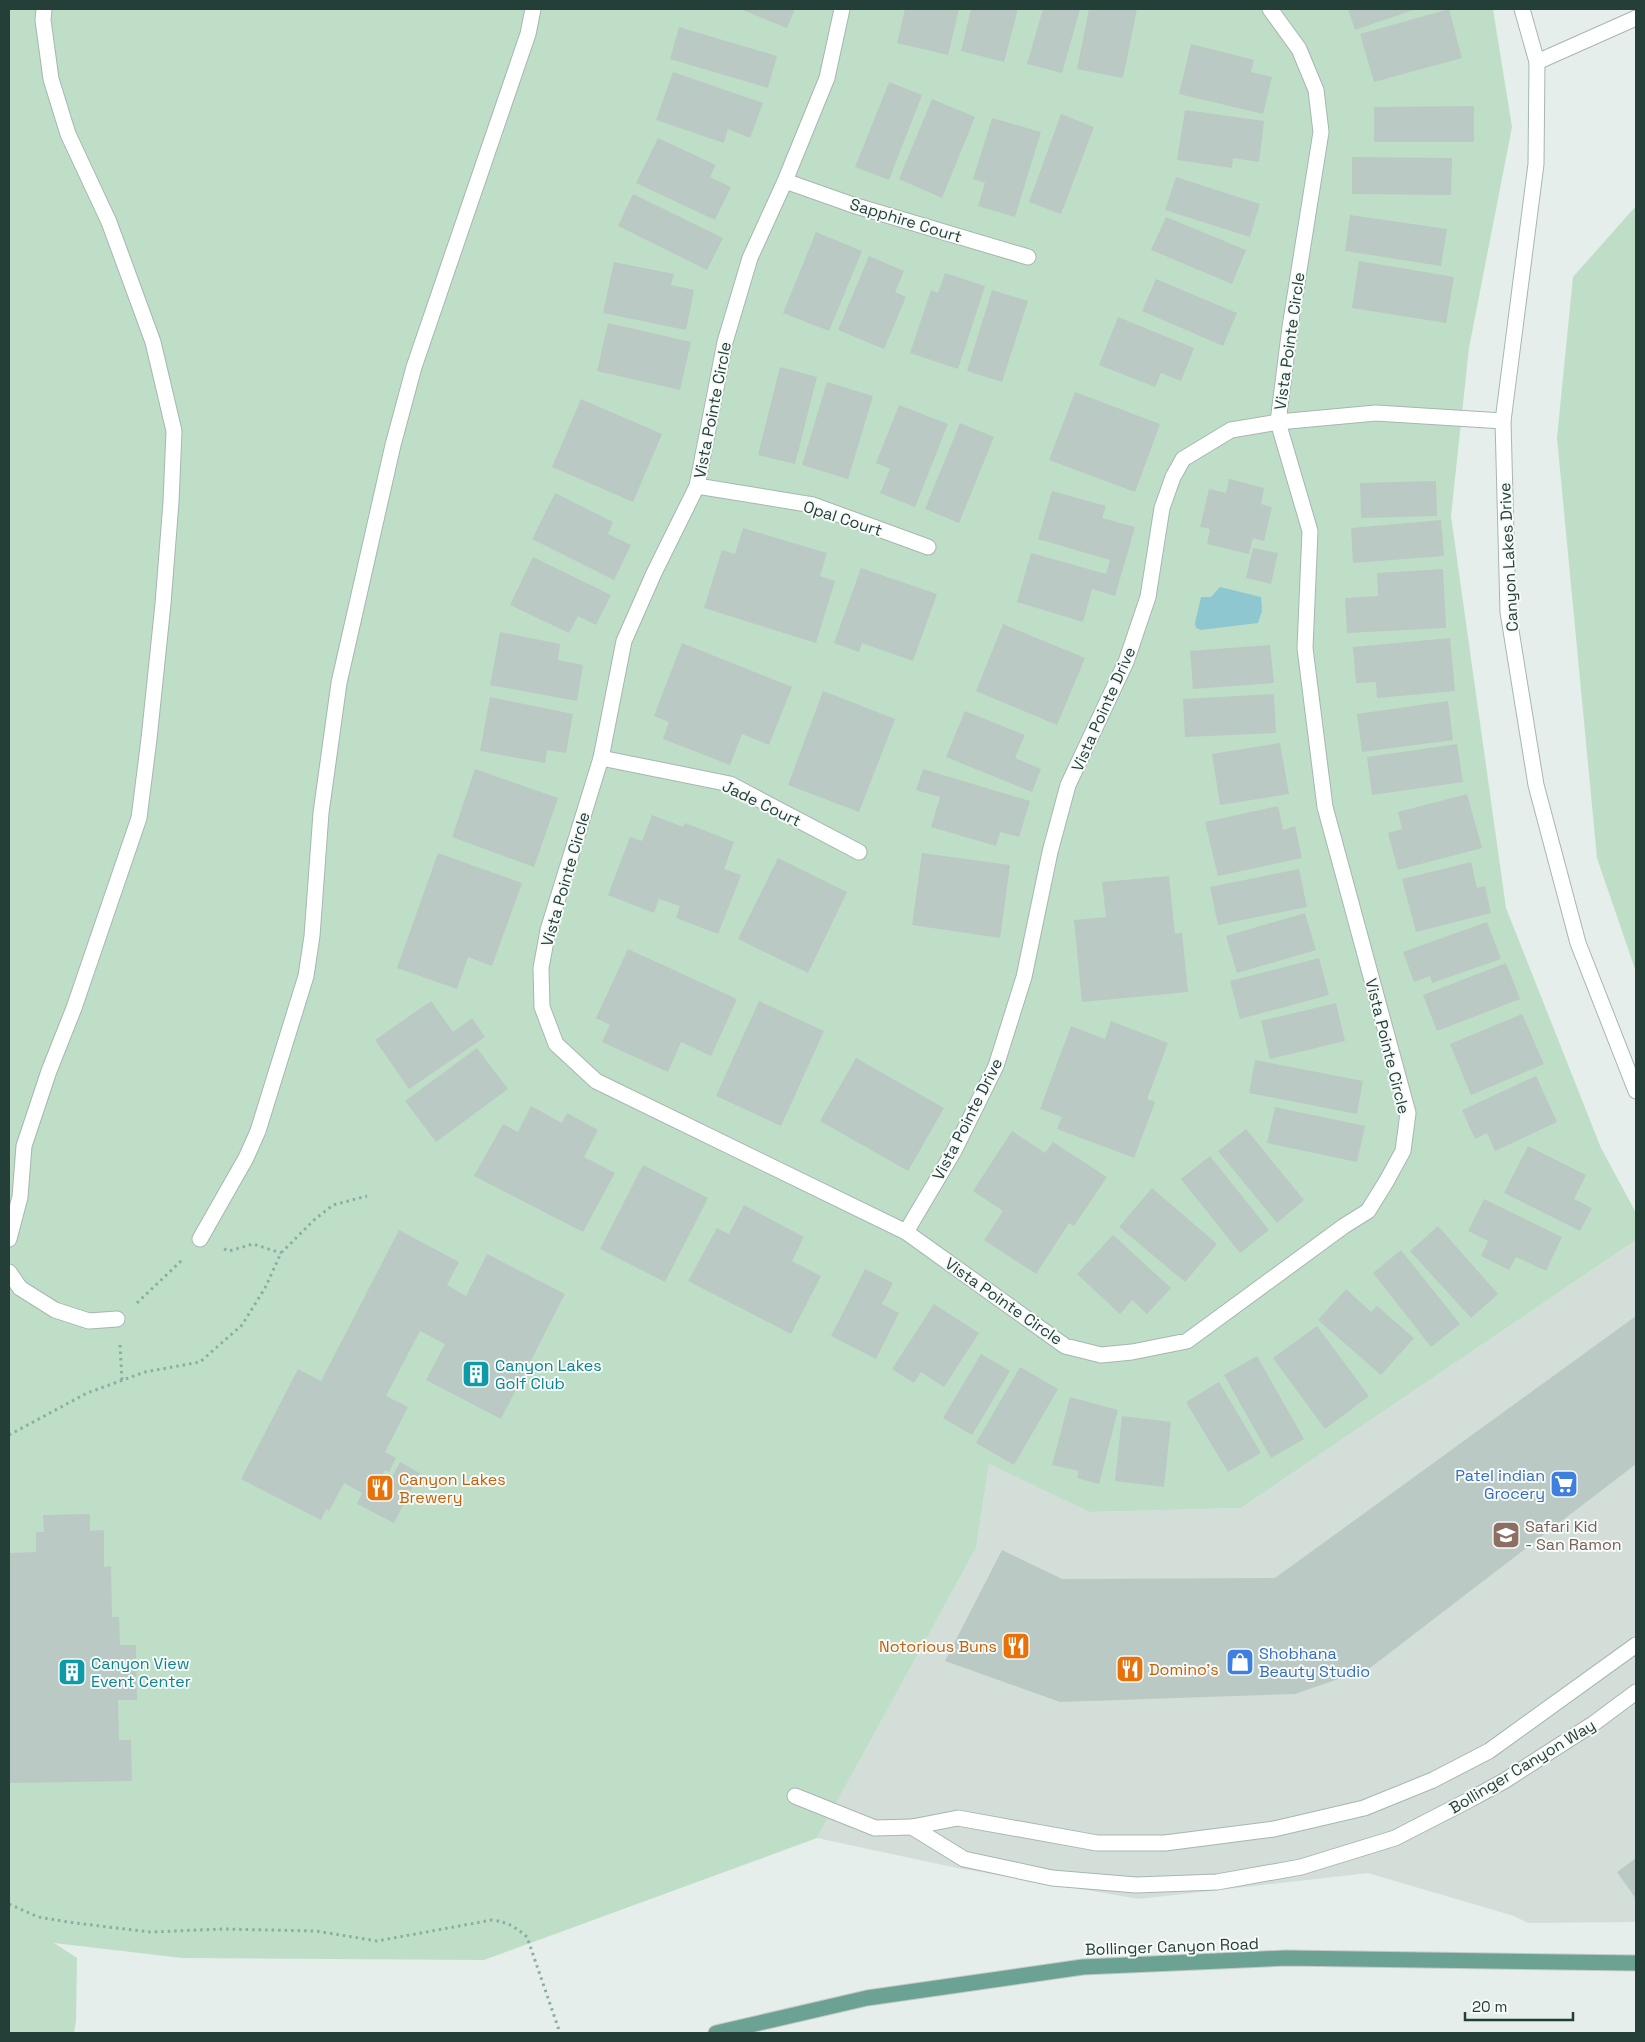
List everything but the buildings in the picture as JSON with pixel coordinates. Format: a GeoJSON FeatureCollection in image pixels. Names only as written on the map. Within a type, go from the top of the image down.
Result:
{"type":"FeatureCollection","features":[{"type":"Feature","properties":{"kind":"main road","name":"Bollinger Canyon Road"},"geometry":{"type":"LineString","coordinates":[[716,2033],[867,1998],[1082,1967],[1286,1958],[1636,1963]]}},
{"type":"Feature","properties":{"kind":"street"},"geometry":{"type":"LineString","coordinates":[[9,1239],[20,1197],[24,1146],[49,1071],[74,1008],[138,818],[149,739],[163,594],[171,502],[174,431],[153,342],[109,222],[68,134],[51,79],[43,20],[44,9]]}},
{"type":"Feature","properties":{"kind":"street"},"geometry":{"type":"LineString","coordinates":[[200,1239],[246,1158],[258,1130],[306,976],[312,936],[320,813],[339,683],[393,445],[414,367],[528,34],[533,9]]}},
{"type":"Feature","properties":{"kind":"street","name":"Vista Pointe Circle"},"geometry":{"type":"LineString","coordinates":[[842,9],[827,78],[785,181],[750,258],[724,342],[697,486],[654,573],[624,642],[602,758],[548,930],[541,968],[542,1006],[556,1044],[596,1081],[906,1232],[1064,1346],[1101,1355],[1132,1352],[1187,1341],[1344,1226],[1368,1211],[1404,1151],[1408,1113],[1325,807],[1305,648],[1310,531],[1278,422],[1292,317],[1321,132],[1316,90],[1299,49],[1270,9]]}},
{"type":"Feature","properties":{"kind":"street","name":"Canyon Lakes Drive"},"geometry":{"type":"LineString","coordinates":[[1522,9],[1537,62],[1536,164],[1503,421],[1508,612],[1536,785],[1578,943],[1636,1091]]}},
{"type":"Feature","properties":{"kind":"street"},"geometry":{"type":"LineString","coordinates":[[1537,62],[1636,18]]}},
{"type":"Feature","properties":{"kind":"street","name":"Sapphire Court"},"geometry":{"type":"LineString","coordinates":[[785,181],[853,205],[1028,257]]}},
{"type":"Feature","properties":{"kind":"street","name":"Vista Pointe Drive"},"geometry":{"type":"LineString","coordinates":[[906,1232],[954,1151],[996,1066],[1024,977],[1050,852],[1068,785],[1126,662],[1148,597],[1162,508],[1173,477],[1183,459],[1231,430],[1278,422],[1376,412],[1503,421]]}},
{"type":"Feature","properties":{"kind":"street","name":"Opal Court"},"geometry":{"type":"LineString","coordinates":[[697,486],[813,505],[928,547]]}},
{"type":"Feature","properties":{"kind":"street","name":"Jade Court"},"geometry":{"type":"LineString","coordinates":[[602,758],[730,784],[859,852]]}},
{"type":"Feature","properties":{"kind":"street"},"geometry":{"type":"LineString","coordinates":[[9,1272],[20,1288],[55,1310],[89,1321],[117,1320]]}},
{"type":"Feature","properties":{"kind":"street","name":"Bollinger Canyon Way"},"geometry":{"type":"LineString","coordinates":[[796,1796],[875,1828],[912,1827],[958,1818],[1097,1843],[1165,1843],[1274,1829],[1364,1808],[1433,1780],[1489,1751],[1636,1645]]}},
{"type":"Feature","properties":{"kind":"street","name":"Bollinger Canyon Way"},"geometry":{"type":"LineString","coordinates":[[912,1827],[964,1859],[1052,1878],[1145,1885],[1217,1882],[1301,1867],[1395,1838],[1504,1781],[1593,1724],[1636,1692]]}},
{"type":"Feature","properties":{"kind":"path"},"geometry":{"type":"LineString","coordinates":[[9,1435],[86,1393],[144,1372],[200,1362],[242,1325],[265,1288],[281,1253],[314,1220],[334,1205],[367,1196]]}},
{"type":"Feature","properties":{"kind":"path"},"geometry":{"type":"LineString","coordinates":[[122,1380],[117,1320],[154,1289],[200,1239],[229,1250],[253,1244],[281,1253]]}},
{"type":"Feature","properties":{"kind":"path"},"geometry":{"type":"LineString","coordinates":[[9,1904],[38,1917],[75,1924],[150,1932],[223,1929],[316,1931],[378,1941],[492,1920],[505,1922],[518,1929],[527,1937],[534,1962],[560,2033]]}},
{"type":"Feature","properties":{"kind":"shaded area"},"geometry":{"type":"Polygon","coordinates":[[[1636,1240],[1636,1922],[1528,1923],[1514,1916],[1368,1873],[1139,1899],[957,1868],[817,1838],[976,1548],[989,1464],[1089,1512],[1241,1508],[1636,1240]]]}},
{"type":"Feature","properties":{"kind":"green space"},"geometry":{"type":"Polygon","coordinates":[[[9,9],[1493,9],[1512,127],[1469,348],[1451,516],[1506,908],[1601,1148],[1636,1213],[1636,1240],[1241,1508],[1089,1512],[989,1464],[976,1548],[817,1838],[484,1960],[182,1958],[54,1943],[77,1958],[76,2021],[74,2033],[9,2033],[9,9]]]}},
{"type":"Feature","properties":{"kind":"green space"},"geometry":{"type":"Polygon","coordinates":[[[1636,206],[1636,972],[1597,858],[1557,438],[1573,277],[1636,206]]]}},
{"type":"Feature","properties":{"kind":"water"},"geometry":{"type":"Polygon","coordinates":[[[1220,587],[1261,597],[1262,611],[1258,623],[1201,630],[1196,628],[1195,623],[1201,597],[1211,597],[1220,587]]]}},
{"type":"Feature","properties":{"kind":"place","name":"Canyon Lakes Golf Club"},"geometry":{"type":"Point","coordinates":[476,1374]}},
{"type":"Feature","properties":{"kind":"place","name":"Patel indian Grocery"},"geometry":{"type":"Point","coordinates":[1564,1484]}},
{"type":"Feature","properties":{"kind":"place","name":"Canyon Lakes Brewery"},"geometry":{"type":"Point","coordinates":[380,1488]}},
{"type":"Feature","properties":{"kind":"place","name":"Safari Kid - San Ramon"},"geometry":{"type":"Point","coordinates":[1506,1535]}},
{"type":"Feature","properties":{"kind":"place","name":"Notorious Buns"},"geometry":{"type":"Point","coordinates":[1016,1646]}},
{"type":"Feature","properties":{"kind":"place","name":"Shobhana Beauty Studio"},"geometry":{"type":"Point","coordinates":[1240,1662]}},
{"type":"Feature","properties":{"kind":"place","name":"Domino's"},"geometry":{"type":"Point","coordinates":[1130,1669]}},
{"type":"Feature","properties":{"kind":"place","name":"Canyon View Event Center"},"geometry":{"type":"Point","coordinates":[72,1672]}}]}
